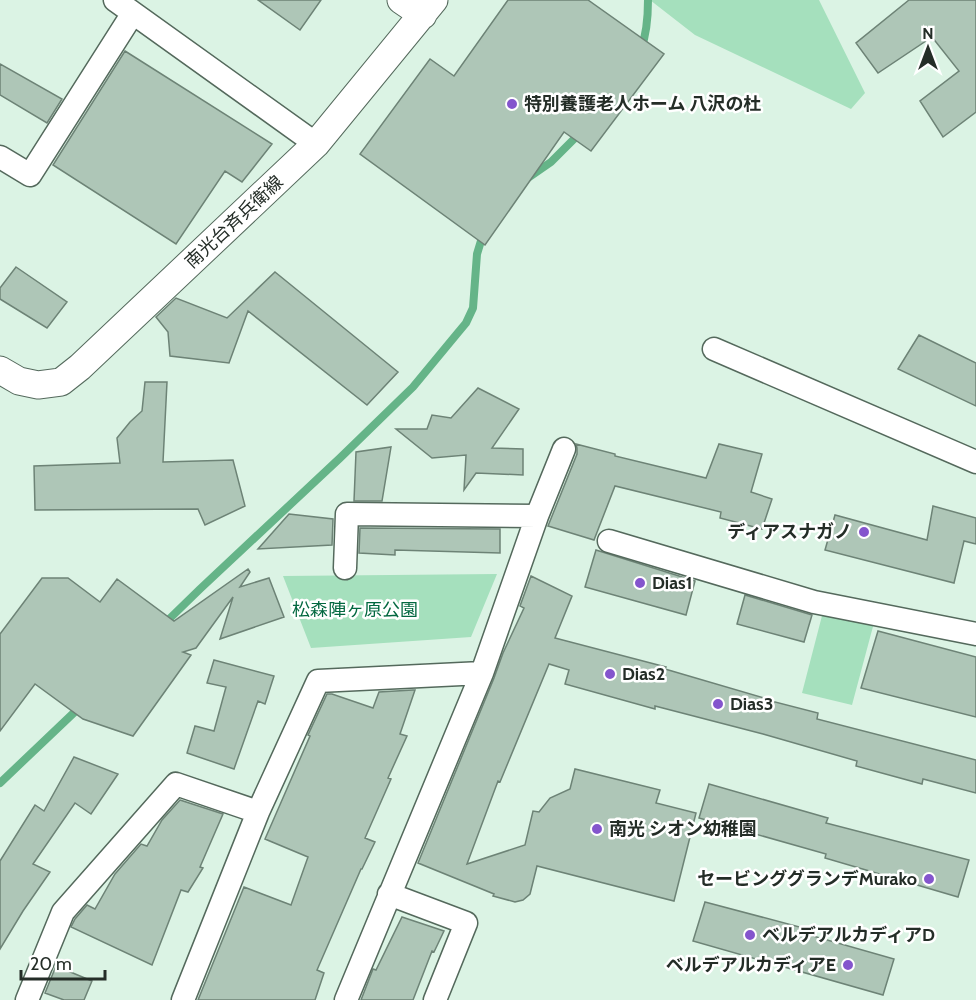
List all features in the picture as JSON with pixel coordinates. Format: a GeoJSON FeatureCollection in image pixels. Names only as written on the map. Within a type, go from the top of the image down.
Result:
{"type":"FeatureCollection","features":[{"type":"Feature","properties":{"kind":"street"},"geometry":{"type":"LineString","coordinates":[[401,0],[428,8]]}},
{"type":"Feature","properties":{"kind":"street"},"geometry":{"type":"LineString","coordinates":[[0,157],[30,175],[124,7],[316,144]]}},
{"type":"Feature","properties":{"kind":"street","name":"南光台斉兵衛線"},"geometry":{"type":"LineString","coordinates":[[0,370],[19,381],[38,385],[61,382],[80,367],[316,144],[428,8]]}},
{"type":"Feature","properties":{"kind":"street"},"geometry":{"type":"LineString","coordinates":[[714,349],[976,462]]}},
{"type":"Feature","properties":{"kind":"street"},"geometry":{"type":"LineString","coordinates":[[346,1000],[482,673],[537,516],[564,449]]}},
{"type":"Feature","properties":{"kind":"street"},"geometry":{"type":"LineString","coordinates":[[345,568],[347,514],[537,516]]}},
{"type":"Feature","properties":{"kind":"street"},"geometry":{"type":"LineString","coordinates":[[609,541],[814,602],[976,634]]}},
{"type":"Feature","properties":{"kind":"street"},"geometry":{"type":"LineString","coordinates":[[183,1000],[258,812],[318,681],[482,673]]}},
{"type":"Feature","properties":{"kind":"street"},"geometry":{"type":"LineString","coordinates":[[27,1000],[63,912],[176,784],[258,812]]}},
{"type":"Feature","properties":{"kind":"street"},"geometry":{"type":"LineString","coordinates":[[389,894],[466,923],[435,1000]]}},
{"type":"Feature","properties":{"kind":"green space"},"geometry":{"type":"Polygon","coordinates":[[[650,0],[819,0],[865,93],[851,109],[695,35],[650,0]]]}},
{"type":"Feature","properties":{"kind":"green space","name":"松森陣ヶ原公園"},"geometry":{"type":"Polygon","coordinates":[[[497,574],[471,637],[311,648],[283,576],[497,574]]]}},
{"type":"Feature","properties":{"kind":"green space"},"geometry":{"type":"Polygon","coordinates":[[[824,608],[875,619],[852,705],[802,693],[824,608]]]}},
{"type":"Feature","properties":{"kind":"building"},"geometry":{"type":"Polygon","coordinates":[[[258,0],[321,0],[300,30],[258,0]]]}},
{"type":"Feature","properties":{"kind":"building","name":"特別養護老人ホーム 八沢の杜"},"geometry":{"type":"Polygon","coordinates":[[[508,0],[588,0],[664,54],[591,151],[564,132],[485,245],[360,154],[430,59],[454,76],[508,0]]]}},
{"type":"Feature","properties":{"kind":"building"},"geometry":{"type":"Polygon","coordinates":[[[909,0],[976,0],[976,112],[943,137],[920,101],[959,71],[932,37],[878,73],[856,43],[909,0]]]}},
{"type":"Feature","properties":{"kind":"building"},"geometry":{"type":"Polygon","coordinates":[[[125,51],[272,144],[242,182],[225,171],[176,244],[53,165],[125,51]]]}},
{"type":"Feature","properties":{"kind":"building"},"geometry":{"type":"Polygon","coordinates":[[[0,64],[62,99],[47,123],[0,95],[0,64]]]}},
{"type":"Feature","properties":{"kind":"building"},"geometry":{"type":"Polygon","coordinates":[[[16,267],[67,302],[47,328],[0,299],[0,288],[16,267]]]}},
{"type":"Feature","properties":{"kind":"building"},"geometry":{"type":"Polygon","coordinates":[[[275,272],[398,372],[367,405],[248,311],[229,363],[170,356],[168,332],[156,317],[176,298],[227,318],[275,272]]]}},
{"type":"Feature","properties":{"kind":"building"},"geometry":{"type":"Polygon","coordinates":[[[919,335],[976,363],[976,406],[898,369],[919,335]]]}},
{"type":"Feature","properties":{"kind":"building"},"geometry":{"type":"Polygon","coordinates":[[[145,382],[167,382],[163,462],[233,460],[245,506],[205,525],[198,509],[35,510],[34,466],[120,463],[117,438],[142,411],[145,382]]]}},
{"type":"Feature","properties":{"kind":"building"},"geometry":{"type":"Polygon","coordinates":[[[478,388],[519,409],[492,448],[523,449],[523,475],[476,473],[464,490],[466,455],[432,458],[396,429],[427,429],[432,415],[451,418],[478,388]]]}},
{"type":"Feature","properties":{"kind":"building"},"geometry":{"type":"Polygon","coordinates":[[[576,444],[706,478],[719,444],[762,454],[751,492],[772,499],[762,529],[720,518],[721,512],[615,486],[594,540],[548,526],[577,454],[576,444]]]}},
{"type":"Feature","properties":{"kind":"building"},"geometry":{"type":"Polygon","coordinates":[[[391,447],[382,501],[354,501],[356,452],[391,447]]]}},
{"type":"Feature","properties":{"kind":"building","name":"ディアスナガノ"},"geometry":{"type":"Polygon","coordinates":[[[933,506],[976,518],[976,544],[964,541],[954,583],[825,550],[835,515],[927,540],[933,506]]]}},
{"type":"Feature","properties":{"kind":"building"},"geometry":{"type":"Polygon","coordinates":[[[289,514],[333,519],[332,545],[258,549],[289,514]]]}},
{"type":"Feature","properties":{"kind":"building"},"geometry":{"type":"Polygon","coordinates":[[[360,528],[500,529],[500,553],[395,550],[395,555],[359,553],[360,528]]]}},
{"type":"Feature","properties":{"kind":"building","name":"Dias1"},"geometry":{"type":"Polygon","coordinates":[[[596,550],[695,581],[686,615],[585,587],[596,550]]]}},
{"type":"Feature","properties":{"kind":"building"},"geometry":{"type":"Polygon","coordinates":[[[248,569],[250,572],[240,587],[269,578],[284,617],[220,639],[233,597],[196,648],[183,652],[191,655],[133,736],[83,719],[35,684],[0,731],[0,634],[42,578],[68,578],[100,602],[117,579],[174,621],[248,569]]]}},
{"type":"Feature","properties":{"kind":"building"},"geometry":{"type":"Polygon","coordinates":[[[531,576],[572,596],[555,638],[666,667],[665,669],[818,713],[817,719],[976,760],[976,793],[923,779],[922,784],[856,766],[857,761],[763,734],[655,706],[655,709],[565,684],[569,670],[549,664],[500,782],[498,781],[467,864],[525,845],[533,811],[539,812],[550,798],[570,789],[575,769],[660,790],[656,803],[696,813],[674,901],[537,866],[530,894],[523,900],[515,902],[493,896],[494,894],[418,863],[503,653],[524,608],[520,606],[531,576]]]}},
{"type":"Feature","properties":{"kind":"building"},"geometry":{"type":"Polygon","coordinates":[[[745,595],[812,615],[804,642],[737,624],[745,595]]]}},
{"type":"Feature","properties":{"kind":"building"},"geometry":{"type":"Polygon","coordinates":[[[878,631],[976,657],[976,717],[861,688],[878,631]]]}},
{"type":"Feature","properties":{"kind":"building"},"geometry":{"type":"Polygon","coordinates":[[[214,660],[274,676],[265,704],[258,701],[234,769],[187,753],[195,726],[214,731],[226,687],[207,683],[214,660]]]}},
{"type":"Feature","properties":{"kind":"building"},"geometry":{"type":"Polygon","coordinates":[[[415,690],[400,734],[407,736],[365,838],[375,842],[317,970],[324,973],[315,1000],[198,1000],[244,887],[291,905],[308,857],[265,839],[327,694],[373,708],[379,692],[415,690]]]}},
{"type":"Feature","properties":{"kind":"building"},"geometry":{"type":"Polygon","coordinates":[[[74,757],[118,774],[91,814],[75,803],[33,864],[50,872],[0,949],[0,861],[35,805],[44,811],[74,757]]]}},
{"type":"Feature","properties":{"kind":"building"},"geometry":{"type":"Polygon","coordinates":[[[709,784],[828,818],[826,823],[969,860],[958,897],[825,858],[826,854],[699,818],[709,784]]]}},
{"type":"Feature","properties":{"kind":"building"},"geometry":{"type":"Polygon","coordinates":[[[180,800],[223,814],[200,867],[203,868],[188,892],[181,890],[152,965],[71,927],[87,905],[95,909],[115,874],[141,844],[147,846],[162,820],[180,800]]]}},
{"type":"Feature","properties":{"kind":"building"},"geometry":{"type":"Polygon","coordinates":[[[705,902],[807,929],[806,934],[894,959],[883,995],[693,941],[705,902]]]}},
{"type":"Feature","properties":{"kind":"building"},"geometry":{"type":"Polygon","coordinates":[[[402,917],[444,931],[434,952],[432,951],[413,1000],[361,1000],[373,969],[376,970],[402,917]]]}},
{"type":"Feature","properties":{"kind":"building"},"geometry":{"type":"Polygon","coordinates":[[[56,966],[92,981],[84,1000],[64,1000],[45,993],[56,966]]]}},
{"type":"Feature","properties":{"kind":"waterway"},"geometry":{"type":"LineString","coordinates":[[641,49],[647,25],[648,0]]}},
{"type":"Feature","properties":{"kind":"waterway"},"geometry":{"type":"LineString","coordinates":[[525,180],[551,162],[581,132]]}},
{"type":"Feature","properties":{"kind":"waterway"},"geometry":{"type":"LineString","coordinates":[[162,626],[413,387],[466,323],[473,308],[477,254],[484,231]]}},
{"type":"Feature","properties":{"kind":"waterway"},"geometry":{"type":"LineString","coordinates":[[0,783],[82,705]]}},
{"type":"Feature","properties":{"kind":"place","name":"特別養護老人ホーム 八沢の杜"},"geometry":{"type":"Point","coordinates":[512,104]}},
{"type":"Feature","properties":{"kind":"place","name":"ディアスナガノ"},"geometry":{"type":"Point","coordinates":[864,532]}},
{"type":"Feature","properties":{"kind":"place","name":"Dias1"},"geometry":{"type":"Point","coordinates":[640,583]}},
{"type":"Feature","properties":{"kind":"place","name":"Dias2"},"geometry":{"type":"Point","coordinates":[610,674]}},
{"type":"Feature","properties":{"kind":"place","name":"Dias3"},"geometry":{"type":"Point","coordinates":[718,704]}},
{"type":"Feature","properties":{"kind":"place","name":"南光 シオン幼稚園"},"geometry":{"type":"Point","coordinates":[597,829]}},
{"type":"Feature","properties":{"kind":"place","name":"セービンググランデMurako"},"geometry":{"type":"Point","coordinates":[929,879]}},
{"type":"Feature","properties":{"kind":"place","name":"ベルデアルカディアD"},"geometry":{"type":"Point","coordinates":[750,935]}},
{"type":"Feature","properties":{"kind":"place","name":"ベルデアルカディアE"},"geometry":{"type":"Point","coordinates":[848,965]}}]}
